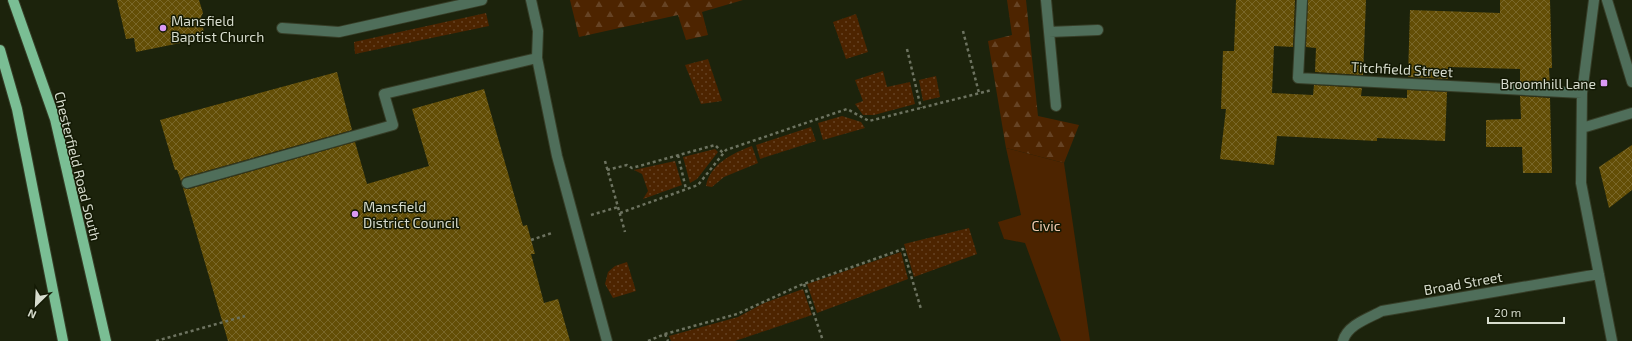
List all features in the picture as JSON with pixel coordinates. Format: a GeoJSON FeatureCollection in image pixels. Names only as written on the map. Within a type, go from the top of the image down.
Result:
{"type":"FeatureCollection","features":[{"type":"Feature","properties":{"kind":"main road","name":"Chesterfield Road South"},"geometry":{"type":"LineString","coordinates":[[13,0],[55,119],[106,341]]}},
{"type":"Feature","properties":{"kind":"main road"},"geometry":{"type":"LineString","coordinates":[[0,50],[17,109],[64,341]]}},
{"type":"Feature","properties":{"kind":"street"},"geometry":{"type":"LineString","coordinates":[[282,28],[338,32],[482,0]]}},
{"type":"Feature","properties":{"kind":"street"},"geometry":{"type":"LineString","coordinates":[[531,0],[538,31],[537,58],[557,156],[607,341]]}},
{"type":"Feature","properties":{"kind":"street"},"geometry":{"type":"LineString","coordinates":[[1046,0],[1056,106]]}},
{"type":"Feature","properties":{"kind":"street","name":"Titchfield Street"},"geometry":{"type":"LineString","coordinates":[[1302,0],[1298,78],[1582,93]]}},
{"type":"Feature","properties":{"kind":"street"},"geometry":{"type":"LineString","coordinates":[[1594,0],[1582,93],[1581,183],[1612,341]]}},
{"type":"Feature","properties":{"kind":"street"},"geometry":{"type":"LineString","coordinates":[[1607,0],[1632,82]]}},
{"type":"Feature","properties":{"kind":"street"},"geometry":{"type":"LineString","coordinates":[[1049,32],[1098,30]]}},
{"type":"Feature","properties":{"kind":"street"},"geometry":{"type":"LineString","coordinates":[[187,183],[393,125],[384,94],[537,58]]}},
{"type":"Feature","properties":{"kind":"street"},"geometry":{"type":"LineString","coordinates":[[1582,128],[1632,114]]}},
{"type":"Feature","properties":{"kind":"street","name":"Broad Street"},"geometry":{"type":"LineString","coordinates":[[1343,341],[1344,337],[1357,323],[1382,311],[1599,274]]}},
{"type":"Feature","properties":{"kind":"path"},"geometry":{"type":"LineString","coordinates":[[963,31],[979,93]]}},
{"type":"Feature","properties":{"kind":"path"},"geometry":{"type":"LineString","coordinates":[[907,49],[921,108]]}},
{"type":"Feature","properties":{"kind":"path"},"geometry":{"type":"LineString","coordinates":[[620,213],[698,185],[726,150],[847,110],[869,122],[992,90]]}},
{"type":"Feature","properties":{"kind":"path"},"geometry":{"type":"LineString","coordinates":[[607,170],[627,165],[632,168],[715,145],[723,153]]}},
{"type":"Feature","properties":{"kind":"path"},"geometry":{"type":"LineString","coordinates":[[678,155],[686,189]]}},
{"type":"Feature","properties":{"kind":"path"},"geometry":{"type":"LineString","coordinates":[[605,161],[625,232]]}},
{"type":"Feature","properties":{"kind":"path"},"geometry":{"type":"LineString","coordinates":[[591,215],[618,207]]}},
{"type":"Feature","properties":{"kind":"path"},"geometry":{"type":"LineString","coordinates":[[531,240],[552,233]]}},
{"type":"Feature","properties":{"kind":"path"},"geometry":{"type":"LineString","coordinates":[[648,341],[665,334],[737,314],[804,284],[903,249],[921,309]]}},
{"type":"Feature","properties":{"kind":"path"},"geometry":{"type":"LineString","coordinates":[[804,284],[823,341]]}},
{"type":"Feature","properties":{"kind":"path"},"geometry":{"type":"LineString","coordinates":[[156,341],[245,316]]}},
{"type":"Feature","properties":{"kind":"path"},"geometry":{"type":"LineString","coordinates":[[665,334],[668,341]]}},
{"type":"Feature","properties":{"kind":"green space"},"geometry":{"type":"Polygon","coordinates":[[[570,0],[743,0],[702,12],[708,35],[686,40],[678,15],[579,37],[570,0]]]}},
{"type":"Feature","properties":{"kind":"green space"},"geometry":{"type":"Polygon","coordinates":[[[1007,0],[1026,0],[1038,116],[1079,125],[1064,163],[1006,148],[988,41],[1012,35],[1007,0]]]}},
{"type":"Feature","properties":{"kind":"green space"},"geometry":{"type":"Polygon","coordinates":[[[486,13],[489,26],[355,54],[354,42],[486,13]]]}},
{"type":"Feature","properties":{"kind":"green space"},"geometry":{"type":"Polygon","coordinates":[[[856,14],[868,52],[846,59],[833,22],[856,14]]]}},
{"type":"Feature","properties":{"kind":"green space"},"geometry":{"type":"Polygon","coordinates":[[[708,59],[722,101],[701,104],[685,65],[708,59]]]}},
{"type":"Feature","properties":{"kind":"green space"},"geometry":{"type":"Polygon","coordinates":[[[883,71],[887,87],[910,82],[915,104],[874,115],[863,115],[855,104],[863,101],[855,80],[883,71]]]}},
{"type":"Feature","properties":{"kind":"green space"},"geometry":{"type":"Polygon","coordinates":[[[936,76],[940,97],[923,101],[919,80],[936,76]]]}},
{"type":"Feature","properties":{"kind":"green space"},"geometry":{"type":"Polygon","coordinates":[[[842,116],[861,122],[865,128],[823,140],[818,123],[842,116]]]}},
{"type":"Feature","properties":{"kind":"green space"},"geometry":{"type":"Polygon","coordinates":[[[811,127],[816,141],[760,159],[756,145],[811,127]]]}},
{"type":"Feature","properties":{"kind":"green space"},"geometry":{"type":"Polygon","coordinates":[[[752,146],[758,163],[724,177],[712,187],[706,186],[712,171],[723,160],[752,146]]]}},
{"type":"Feature","properties":{"kind":"green space","name":"Civic"},"geometry":{"type":"Polygon","coordinates":[[[1006,148],[1064,163],[1090,341],[1061,341],[1025,243],[1004,239],[998,222],[1021,215],[1006,148]]]}},
{"type":"Feature","properties":{"kind":"green space"},"geometry":{"type":"Polygon","coordinates":[[[715,149],[718,152],[697,179],[690,183],[683,157],[715,149]]]}},
{"type":"Feature","properties":{"kind":"green space"},"geometry":{"type":"Polygon","coordinates":[[[675,161],[682,185],[643,199],[648,191],[642,174],[634,170],[675,161]]]}},
{"type":"Feature","properties":{"kind":"green space"},"geometry":{"type":"Polygon","coordinates":[[[969,228],[977,254],[914,277],[904,244],[969,228]]]}},
{"type":"Feature","properties":{"kind":"green space"},"geometry":{"type":"Polygon","coordinates":[[[901,252],[908,279],[817,313],[807,284],[901,252]]]}},
{"type":"Feature","properties":{"kind":"green space"},"geometry":{"type":"Polygon","coordinates":[[[627,262],[636,291],[613,298],[605,284],[608,272],[615,266],[627,262]]]}},
{"type":"Feature","properties":{"kind":"green space"},"geometry":{"type":"Polygon","coordinates":[[[803,289],[812,315],[735,341],[671,341],[669,336],[738,317],[764,303],[803,289]]]}},
{"type":"Feature","properties":{"kind":"building","name":"Mansfield Baptist Church"},"geometry":{"type":"Polygon","coordinates":[[[117,0],[199,0],[203,13],[201,17],[205,38],[136,52],[134,38],[126,39],[117,0]]]}},
{"type":"Feature","properties":{"kind":"building"},"geometry":{"type":"Polygon","coordinates":[[[1236,0],[1295,0],[1293,47],[1274,46],[1272,93],[1313,95],[1314,85],[1362,88],[1361,96],[1407,98],[1407,90],[1447,92],[1445,141],[1377,138],[1377,141],[1277,136],[1274,165],[1220,159],[1226,109],[1221,109],[1223,51],[1234,51],[1236,0]]]}},
{"type":"Feature","properties":{"kind":"building"},"geometry":{"type":"Polygon","coordinates":[[[1308,0],[1366,0],[1363,75],[1315,72],[1316,48],[1306,47],[1308,0]]]}},
{"type":"Feature","properties":{"kind":"building"},"geometry":{"type":"Polygon","coordinates":[[[1500,0],[1550,0],[1552,68],[1549,68],[1550,85],[1520,83],[1520,69],[1448,67],[1448,79],[1408,77],[1410,10],[1500,13],[1500,0]]]}},
{"type":"Feature","properties":{"kind":"building"},"geometry":{"type":"Polygon","coordinates":[[[337,72],[352,130],[185,177],[181,181],[177,170],[175,170],[160,120],[337,72]]]}},
{"type":"Feature","properties":{"kind":"building","name":"Mansfield District Council"},"geometry":{"type":"Polygon","coordinates":[[[484,89],[523,226],[527,225],[535,254],[531,254],[544,303],[558,299],[570,341],[228,341],[183,188],[189,189],[355,142],[367,184],[429,166],[412,109],[484,89]]]}},
{"type":"Feature","properties":{"kind":"building"},"geometry":{"type":"Polygon","coordinates":[[[1520,96],[1550,98],[1552,173],[1523,173],[1522,147],[1486,147],[1486,120],[1521,119],[1520,96]]]}},
{"type":"Feature","properties":{"kind":"building"},"geometry":{"type":"Polygon","coordinates":[[[1632,145],[1632,190],[1609,208],[1599,167],[1632,145]]]}},
{"type":"Feature","properties":{"kind":"place","name":"Mansfield Baptist Church"},"geometry":{"type":"Point","coordinates":[163,28]}},
{"type":"Feature","properties":{"kind":"place","name":"Broomhill Lane"},"geometry":{"type":"Point","coordinates":[1604,83]}},
{"type":"Feature","properties":{"kind":"place","name":"Mansfield District Council"},"geometry":{"type":"Point","coordinates":[355,214]}}]}
